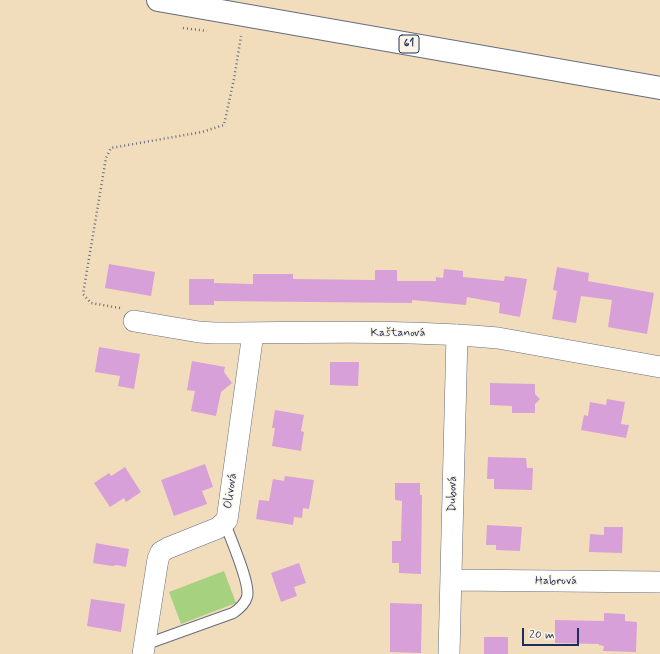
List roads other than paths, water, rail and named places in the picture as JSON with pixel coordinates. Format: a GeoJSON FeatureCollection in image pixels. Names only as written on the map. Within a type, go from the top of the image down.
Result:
{"type":"FeatureCollection","features":[{"type":"Feature","properties":{"kind":"main road","name":"61"},"geometry":{"type":"LineString","coordinates":[[158,0],[660,88]]}},
{"type":"Feature","properties":{"kind":"street","name":"Kaštanová"},"geometry":{"type":"LineString","coordinates":[[134,321],[200,332],[423,333],[498,338],[660,367]]}},
{"type":"Feature","properties":{"kind":"street","name":"Olivová"},"geometry":{"type":"LineString","coordinates":[[143,649],[158,559],[161,552],[218,528],[225,523],[228,516],[254,333]]}},
{"type":"Feature","properties":{"kind":"street","name":"Dubová"},"geometry":{"type":"LineString","coordinates":[[449,654],[457,335]]}},
{"type":"Feature","properties":{"kind":"street","name":"Habrová"},"geometry":{"type":"LineString","coordinates":[[452,580],[660,582]]}},
{"type":"Feature","properties":{"kind":"lane"},"geometry":{"type":"LineString","coordinates":[[143,649],[233,613],[243,606],[247,596],[247,585],[225,523]]}}]}
